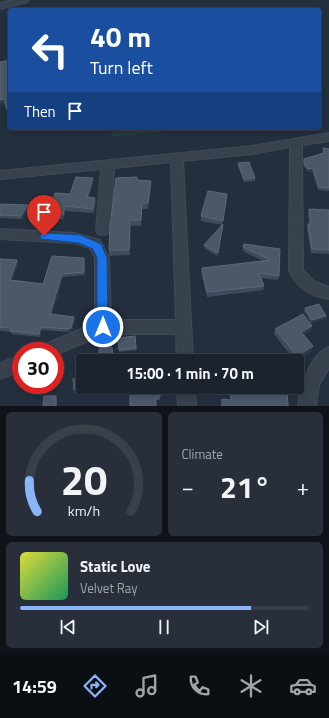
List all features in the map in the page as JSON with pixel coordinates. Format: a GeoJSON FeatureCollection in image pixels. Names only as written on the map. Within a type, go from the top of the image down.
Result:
{"type":"FeatureCollection","features":[{"type":"Feature","properties":{"kind":"street"},"geometry":{"type":"LineString","coordinates":[[0,6],[24,0]]}},
{"type":"Feature","properties":{"kind":"street"},"geometry":{"type":"LineString","coordinates":[[0,174],[252,150],[329,137]]}},
{"type":"Feature","properties":{"kind":"street"},"geometry":{"type":"LineString","coordinates":[[296,143],[296,270],[303,282],[318,290],[329,293]]}},
{"type":"Feature","properties":{"kind":"street"},"geometry":{"type":"LineString","coordinates":[[177,158],[185,354]]}},
{"type":"Feature","properties":{"kind":"street"},"geometry":{"type":"LineString","coordinates":[[103,230],[108,164]]}},
{"type":"Feature","properties":{"kind":"street"},"geometry":{"type":"LineString","coordinates":[[0,234],[74,238],[95,244],[102,258],[103,327]]}},
{"type":"Feature","properties":{"kind":"street"},"geometry":{"type":"LineString","coordinates":[[64,344],[103,327],[183,327]]}},
{"type":"Feature","properties":{"kind":"street"},"geometry":{"type":"LineString","coordinates":[[308,406],[308,396],[312,380],[329,355]]}},
{"type":"Feature","properties":{"kind":"street"},"geometry":{"type":"LineString","coordinates":[[0,371],[12,366]]}},
{"type":"Feature","properties":{"kind":"street"},"geometry":{"type":"LineString","coordinates":[[186,394],[187,406]]}},
{"type":"Feature","properties":{"kind":"green space"},"geometry":{"type":"Polygon","coordinates":[[[110,130],[177,130],[112,137],[110,130]]]}},
{"type":"Feature","properties":{"kind":"building"},"geometry":{"type":"Polygon","coordinates":[[[8,60],[8,113],[4,99],[0,100],[0,62],[8,60]]]}},
{"type":"Feature","properties":{"kind":"building"},"geometry":{"type":"Polygon","coordinates":[[[323,148],[329,149],[329,188],[319,187],[313,168],[309,169],[304,164],[304,159],[324,153],[323,148]]]}},
{"type":"Feature","properties":{"kind":"building"},"geometry":{"type":"Polygon","coordinates":[[[249,162],[255,178],[244,179],[238,163],[249,162]]]}},
{"type":"Feature","properties":{"kind":"building"},"geometry":{"type":"Polygon","coordinates":[[[76,177],[93,178],[87,197],[95,198],[93,209],[65,206],[63,215],[48,214],[55,193],[70,194],[76,177]]]}},
{"type":"Feature","properties":{"kind":"building"},"geometry":{"type":"Polygon","coordinates":[[[137,177],[137,180],[151,181],[148,203],[142,203],[141,220],[130,220],[129,250],[109,250],[110,227],[116,178],[137,177]]]}},
{"type":"Feature","properties":{"kind":"building"},"geometry":{"type":"Polygon","coordinates":[[[208,191],[227,194],[223,221],[201,216],[208,191]]]}},
{"type":"Feature","properties":{"kind":"building"},"geometry":{"type":"Polygon","coordinates":[[[1,204],[28,205],[21,216],[0,215],[1,204]]]}},
{"type":"Feature","properties":{"kind":"building"},"geometry":{"type":"Polygon","coordinates":[[[309,209],[329,210],[329,250],[312,249],[308,224],[311,224],[309,209]]]}},
{"type":"Feature","properties":{"kind":"building"},"geometry":{"type":"Polygon","coordinates":[[[223,224],[218,253],[204,245],[223,224]]]}},
{"type":"Feature","properties":{"kind":"building"},"geometry":{"type":"Polygon","coordinates":[[[244,244],[280,249],[279,276],[259,273],[264,286],[207,292],[202,268],[271,260],[243,247],[244,244]]]}},
{"type":"Feature","properties":{"kind":"building"},"geometry":{"type":"Polygon","coordinates":[[[52,256],[84,258],[84,272],[62,274],[50,314],[74,317],[71,328],[41,327],[39,334],[10,331],[11,328],[0,327],[0,259],[17,260],[10,280],[43,284],[52,256]]]}},
{"type":"Feature","properties":{"kind":"building"},"geometry":{"type":"Polygon","coordinates":[[[319,304],[326,316],[312,320],[305,308],[319,304]]]}},
{"type":"Feature","properties":{"kind":"building"},"geometry":{"type":"Polygon","coordinates":[[[303,314],[312,326],[301,332],[313,346],[300,354],[295,354],[275,329],[303,314]]]}},
{"type":"Feature","properties":{"kind":"building"},"geometry":{"type":"Polygon","coordinates":[[[135,336],[136,348],[119,350],[118,338],[135,336]]]}},
{"type":"Feature","properties":{"kind":"building"},"geometry":{"type":"Polygon","coordinates":[[[112,347],[112,354],[99,354],[99,348],[112,347]]]}},
{"type":"Feature","properties":{"kind":"building"},"geometry":{"type":"Polygon","coordinates":[[[76,378],[76,390],[74,390],[73,379],[76,378]]]}},
{"type":"Feature","properties":{"kind":"building"},"geometry":{"type":"Polygon","coordinates":[[[130,394],[160,394],[160,397],[156,397],[156,406],[130,406],[130,394]]]}},
{"type":"Feature","properties":{"kind":"building"},"geometry":{"type":"Polygon","coordinates":[[[231,394],[287,394],[288,406],[222,406],[222,399],[231,400],[231,394]]]}},
{"type":"Feature","properties":{"kind":"building"},"geometry":{"type":"Polygon","coordinates":[[[44,396],[56,396],[56,406],[43,406],[44,396]]]}},
{"type":"Feature","properties":{"kind":"route"},"geometry":{"type":"LineString","coordinates":[[44,236],[80,239],[97,246],[102,258],[103,327]]}}]}
